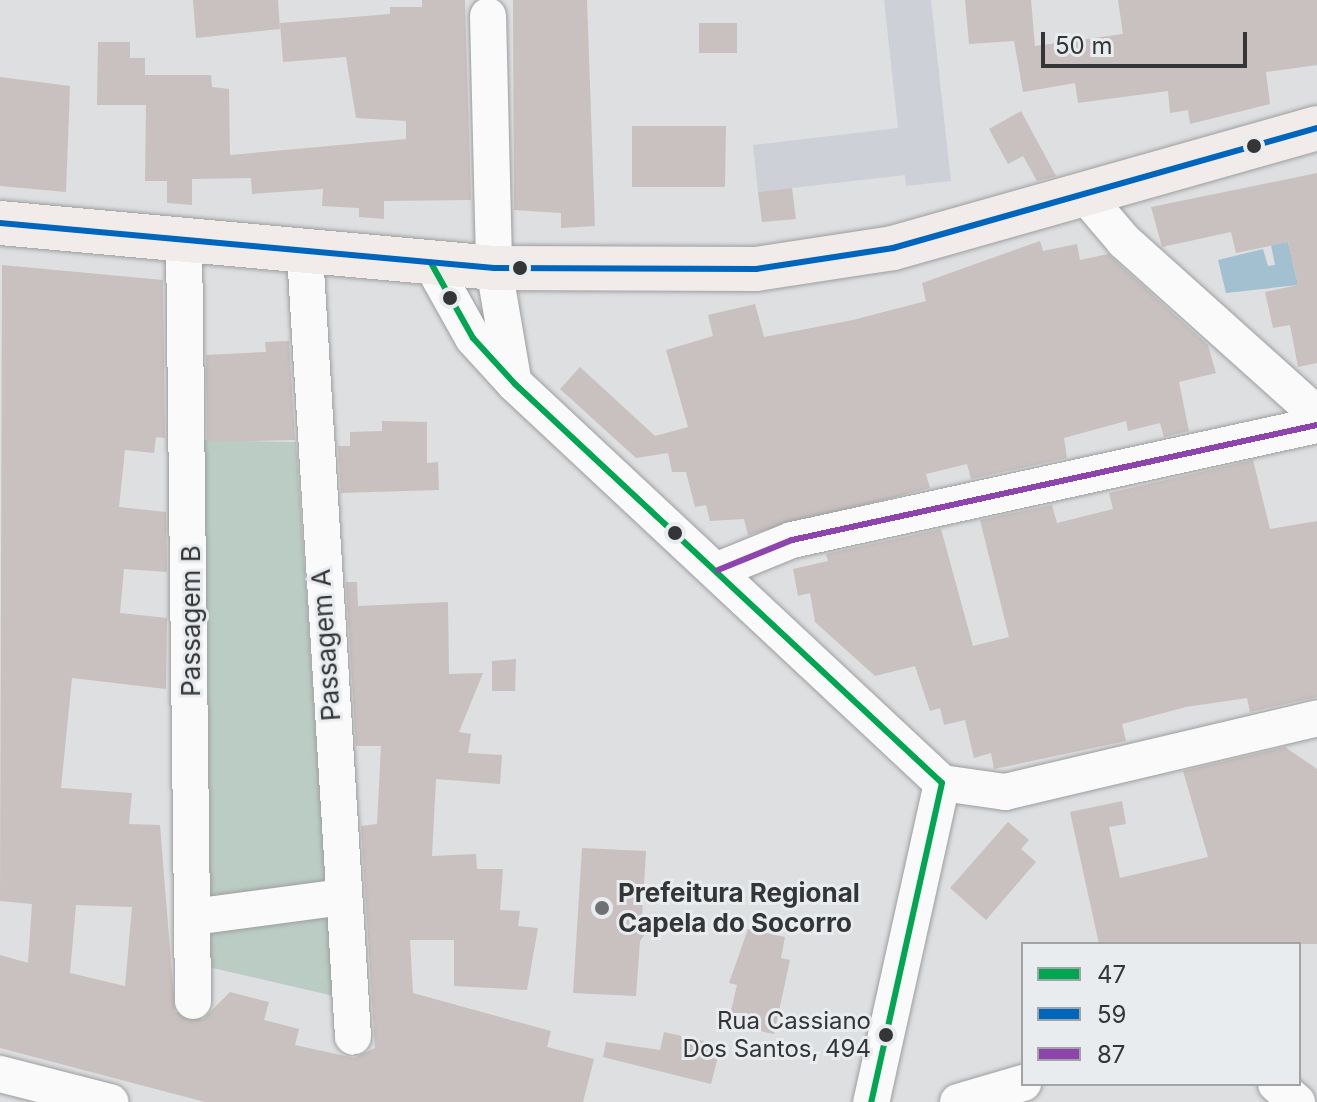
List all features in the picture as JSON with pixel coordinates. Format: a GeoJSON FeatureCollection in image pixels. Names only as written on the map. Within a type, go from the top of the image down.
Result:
{"type":"FeatureCollection","features":[{"type":"Feature","properties":{"kind":"main road"},"geometry":{"type":"LineString","coordinates":[[0,223],[305,254],[494,268],[743,270],[826,261],[1084,194],[1317,128]]}},
{"type":"Feature","properties":{"kind":"street"},"geometry":{"type":"LineString","coordinates":[[488,16],[494,268],[515,384]]}},
{"type":"Feature","properties":{"kind":"street"},"geometry":{"type":"LineString","coordinates":[[1084,194],[1135,251],[1317,414]]}},
{"type":"Feature","properties":{"kind":"street","name":"Passagem B"},"geometry":{"type":"LineString","coordinates":[[184,240],[193,1001]]}},
{"type":"Feature","properties":{"kind":"street","name":"Passagem A"},"geometry":{"type":"LineString","coordinates":[[305,254],[353,1037]]}},
{"type":"Feature","properties":{"kind":"street"},"geometry":{"type":"LineString","coordinates":[[431,263],[473,338],[515,384],[942,783],[1005,792],[1310,727]]}},
{"type":"Feature","properties":{"kind":"street"},"geometry":{"type":"LineString","coordinates":[[727,580],[792,540],[1317,425]]}},
{"type":"Feature","properties":{"kind":"street"},"geometry":{"type":"LineString","coordinates":[[871,1102],[942,783]]}},
{"type":"Feature","properties":{"kind":"street"},"geometry":{"type":"LineString","coordinates":[[193,917],[343,897]]}},
{"type":"Feature","properties":{"kind":"street"},"geometry":{"type":"LineString","coordinates":[[0,1074],[110,1102]]}},
{"type":"Feature","properties":{"kind":"street"},"geometry":{"type":"LineString","coordinates":[[958,1102],[1021,1084]]}},
{"type":"Feature","properties":{"kind":"street"},"geometry":{"type":"LineString","coordinates":[[1278,1086],[1297,1102]]}},
{"type":"Feature","properties":{"kind":"shaded area"},"geometry":{"type":"Polygon","coordinates":[[[884,0],[931,0],[951,181],[906,186],[905,175],[758,192],[753,145],[898,128],[884,0]]]}},
{"type":"Feature","properties":{"kind":"green space"},"geometry":{"type":"Polygon","coordinates":[[[195,440],[296,442],[334,996],[204,966],[195,440]]]}},
{"type":"Feature","properties":{"kind":"water"},"geometry":{"type":"Polygon","coordinates":[[[1288,242],[1298,285],[1226,293],[1218,260],[1263,249],[1268,266],[1275,265],[1271,245],[1288,242]]]}},
{"type":"Feature","properties":{"kind":"building"},"geometry":{"type":"Polygon","coordinates":[[[193,0],[278,0],[280,29],[196,38],[193,0]]]}},
{"type":"Feature","properties":{"kind":"building"},"geometry":{"type":"Polygon","coordinates":[[[422,0],[465,0],[471,200],[384,201],[384,219],[359,217],[359,208],[322,206],[323,189],[252,194],[251,178],[192,179],[192,205],[167,203],[167,181],[145,181],[146,105],[97,105],[98,42],[130,42],[130,58],[145,58],[145,75],[211,75],[212,87],[229,89],[230,155],[406,139],[406,121],[356,118],[346,57],[283,62],[280,23],[390,14],[390,7],[422,7],[422,0]]]}},
{"type":"Feature","properties":{"kind":"building"},"geometry":{"type":"Polygon","coordinates":[[[513,0],[587,0],[595,226],[561,228],[561,213],[514,210],[513,0]]]}},
{"type":"Feature","properties":{"kind":"building"},"geometry":{"type":"Polygon","coordinates":[[[965,0],[1031,0],[1035,46],[1123,34],[1118,0],[1317,0],[1317,65],[1266,72],[1270,104],[1190,124],[1188,110],[1170,113],[1168,91],[1078,103],[1075,83],[1023,92],[1014,41],[969,44],[965,0]]]}},
{"type":"Feature","properties":{"kind":"building"},"geometry":{"type":"Polygon","coordinates":[[[699,23],[737,23],[737,53],[699,53],[699,23]]]}},
{"type":"Feature","properties":{"kind":"building"},"geometry":{"type":"Polygon","coordinates":[[[0,77],[70,86],[66,192],[0,186],[0,77]]]}},
{"type":"Feature","properties":{"kind":"building"},"geometry":{"type":"Polygon","coordinates":[[[1021,111],[1056,176],[1037,181],[1023,156],[1008,164],[989,129],[1021,111]]]}},
{"type":"Feature","properties":{"kind":"building"},"geometry":{"type":"Polygon","coordinates":[[[632,126],[726,126],[725,187],[632,187],[632,126]]]}},
{"type":"Feature","properties":{"kind":"building"},"geometry":{"type":"Polygon","coordinates":[[[1317,173],[1317,363],[1298,367],[1290,325],[1273,328],[1265,292],[1298,285],[1288,242],[1236,253],[1231,232],[1162,247],[1151,207],[1317,173]]]}},
{"type":"Feature","properties":{"kind":"building"},"geometry":{"type":"Polygon","coordinates":[[[792,188],[796,219],[762,222],[758,192],[792,188]]]}},
{"type":"Feature","properties":{"kind":"building"},"geometry":{"type":"Polygon","coordinates":[[[1040,241],[1043,251],[1077,244],[1080,260],[1108,254],[1208,345],[1216,373],[1179,382],[1189,431],[1164,437],[1160,423],[1128,431],[1126,421],[1064,438],[1067,458],[971,479],[967,464],[926,474],[930,488],[748,535],[744,519],[710,521],[706,505],[695,507],[686,472],[672,472],[668,453],[636,458],[560,389],[580,367],[655,436],[688,427],[666,350],[713,336],[708,315],[755,304],[764,337],[853,320],[926,301],[922,283],[1040,241]]]}},
{"type":"Feature","properties":{"kind":"building"},"geometry":{"type":"Polygon","coordinates":[[[2,265],[163,280],[165,438],[156,437],[154,453],[125,450],[119,507],[166,512],[167,572],[124,569],[120,613],[167,618],[166,689],[72,678],[61,788],[132,793],[129,824],[160,825],[175,1012],[203,1019],[230,992],[269,1002],[264,1020],[299,1029],[295,1045],[354,1058],[375,1048],[361,826],[377,824],[381,746],[356,746],[346,582],[357,582],[358,606],[448,602],[449,674],[483,673],[459,732],[471,734],[468,753],[502,755],[500,784],[436,779],[432,856],[476,854],[477,869],[503,869],[500,910],[520,911],[518,926],[538,928],[527,990],[454,986],[454,940],[410,940],[413,993],[551,1031],[547,1047],[594,1059],[583,1102],[205,1102],[0,1048],[0,955],[28,963],[32,904],[0,901],[2,265]],[[76,905],[70,973],[125,986],[132,907],[76,905]]]}},
{"type":"Feature","properties":{"kind":"building"},"geometry":{"type":"Polygon","coordinates":[[[289,341],[295,440],[207,442],[206,355],[266,352],[265,342],[289,341]]]}},
{"type":"Feature","properties":{"kind":"building"},"geometry":{"type":"Polygon","coordinates":[[[382,421],[427,422],[427,463],[438,462],[439,490],[341,493],[338,446],[350,446],[350,432],[382,431],[382,421]]]}},
{"type":"Feature","properties":{"kind":"building"},"geometry":{"type":"Polygon","coordinates":[[[1253,460],[1270,529],[1317,521],[1317,697],[1250,712],[1247,698],[1186,707],[1122,724],[1126,741],[994,769],[991,753],[974,758],[965,720],[944,725],[940,708],[930,711],[915,666],[875,676],[815,622],[810,593],[798,596],[793,569],[828,561],[826,554],[941,529],[973,646],[1009,637],[980,520],[1052,505],[1057,523],[1113,509],[1109,493],[1253,460]]]}},
{"type":"Feature","properties":{"kind":"building"},"geometry":{"type":"Polygon","coordinates":[[[516,659],[515,691],[492,691],[492,661],[516,659]]]}},
{"type":"Feature","properties":{"kind":"building"},"geometry":{"type":"Polygon","coordinates":[[[1285,747],[1317,769],[1317,944],[1099,942],[1070,812],[1122,801],[1126,824],[1109,827],[1120,878],[1208,857],[1183,771],[1285,747]]]}},
{"type":"Feature","properties":{"kind":"building"},"geometry":{"type":"Polygon","coordinates":[[[1008,822],[1029,840],[1021,849],[1036,862],[986,920],[950,888],[1008,822]]]}},
{"type":"Feature","properties":{"kind":"building"},"geometry":{"type":"Polygon","coordinates":[[[582,848],[646,851],[642,917],[648,930],[640,941],[636,996],[573,993],[582,848]]]}},
{"type":"Feature","properties":{"kind":"building"},"geometry":{"type":"Polygon","coordinates":[[[748,929],[785,937],[781,958],[790,960],[774,1034],[728,1024],[737,985],[729,983],[748,929]]]}},
{"type":"Feature","properties":{"kind":"building"},"geometry":{"type":"Polygon","coordinates":[[[664,1032],[721,1045],[711,1084],[603,1057],[606,1042],[660,1050],[664,1032]]]}},
{"type":"Feature","properties":{"kind":"transit line","name":"59"},"geometry":{"type":"LineString","coordinates":[[0,223],[494,268],[756,269],[893,248],[1317,128]]}},
{"type":"Feature","properties":{"kind":"transit line","name":"47"},"geometry":{"type":"LineString","coordinates":[[431,263],[473,338],[515,384],[942,783],[871,1102]]}},
{"type":"Feature","properties":{"kind":"transit line","name":"87"},"geometry":{"type":"LineString","coordinates":[[718,570],[792,540],[1317,425]]}},
{"type":"Feature","properties":{"kind":"place","name":"Prefeitura Regional Capela do Socorro"},"geometry":{"type":"Point","coordinates":[602,908]}},
{"type":"Feature","properties":{"kind":"place","name":"Rua Cassiano Dos Santos, 494"},"geometry":{"type":"Point","coordinates":[886,1035]}}]}
